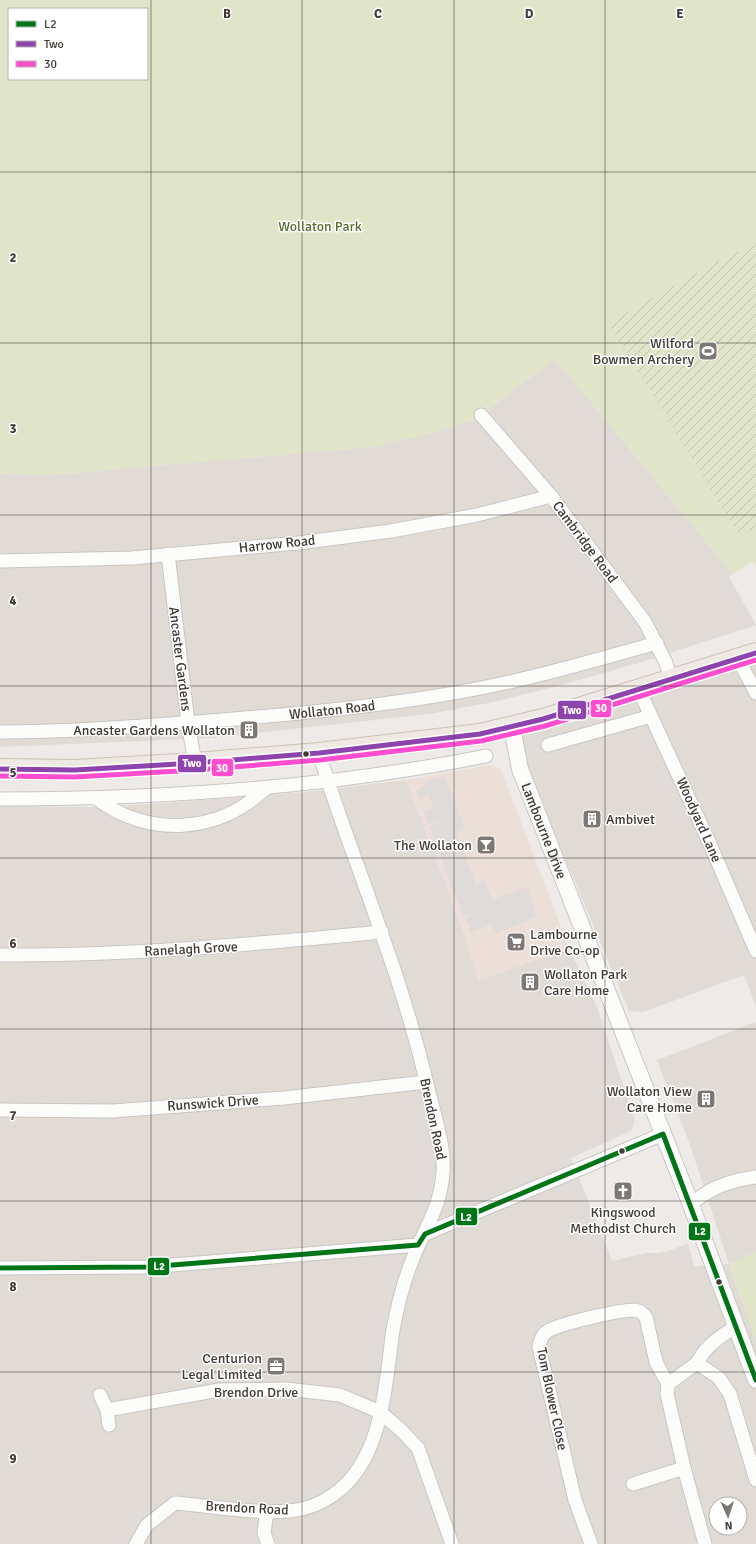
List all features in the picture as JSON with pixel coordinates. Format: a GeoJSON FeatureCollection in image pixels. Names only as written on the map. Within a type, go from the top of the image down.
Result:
{"type":"FeatureCollection","features":[{"type":"Feature","properties":{"kind":"main road"},"geometry":{"type":"LineString","coordinates":[[0,769],[75,770],[195,763],[319,753],[422,742],[512,728],[747,656]]}},
{"type":"Feature","properties":{"kind":"street","name":"Cambridge Road"},"geometry":{"type":"LineString","coordinates":[[481,415],[551,496],[645,622],[657,643],[671,680]]}},
{"type":"Feature","properties":{"kind":"street","name":"Harrow Road"},"geometry":{"type":"LineString","coordinates":[[0,561],[132,558],[298,543],[392,530],[477,515],[551,496]]}},
{"type":"Feature","properties":{"kind":"street","name":"Ancaster Gardens"},"geometry":{"type":"LineString","coordinates":[[168,554],[188,723],[195,763]]}},
{"type":"Feature","properties":{"kind":"street","name":"Wollaton Road"},"geometry":{"type":"LineString","coordinates":[[0,732],[74,731],[263,717],[436,696],[518,680],[657,643]]}},
{"type":"Feature","properties":{"kind":"street"},"geometry":{"type":"LineString","coordinates":[[747,656],[756,692]]}},
{"type":"Feature","properties":{"kind":"street","name":"Woodyard Lane"},"geometry":{"type":"LineString","coordinates":[[640,690],[710,844],[756,951]]}},
{"type":"Feature","properties":{"kind":"street"},"geometry":{"type":"LineString","coordinates":[[548,745],[651,716]]}},
{"type":"Feature","properties":{"kind":"street","name":"Lambourne Drive"},"geometry":{"type":"LineString","coordinates":[[512,728],[520,769],[663,1134],[756,1380]]}},
{"type":"Feature","properties":{"kind":"street","name":"Brendon Road"},"geometry":{"type":"LineString","coordinates":[[136,1544],[147,1525],[175,1503],[267,1511],[292,1511],[320,1504],[344,1488],[361,1468],[372,1444],[387,1381],[400,1297],[422,1239],[436,1211],[443,1169],[440,1143],[418,1045],[382,932],[327,781],[319,753]]}},
{"type":"Feature","properties":{"kind":"street"},"geometry":{"type":"LineString","coordinates":[[0,799],[96,798],[266,788],[428,767],[486,756]]}},
{"type":"Feature","properties":{"kind":"street"},"geometry":{"type":"LineString","coordinates":[[96,798],[114,811],[135,820],[157,825],[179,826],[201,823],[223,817],[249,802],[266,788]]}},
{"type":"Feature","properties":{"kind":"street","name":"Ranelagh Grove"},"geometry":{"type":"LineString","coordinates":[[0,955],[75,955],[224,947],[382,932]]}},
{"type":"Feature","properties":{"kind":"street","name":"Runswick Drive"},"geometry":{"type":"LineString","coordinates":[[0,1110],[113,1111],[284,1098],[426,1082]]}},
{"type":"Feature","properties":{"kind":"street"},"geometry":{"type":"LineString","coordinates":[[0,1268],[148,1267],[422,1239],[663,1134]]}},
{"type":"Feature","properties":{"kind":"street"},"geometry":{"type":"LineString","coordinates":[[690,1205],[700,1196],[713,1189],[740,1179],[756,1176]]}},
{"type":"Feature","properties":{"kind":"street","name":"Tom Blower Close"},"geometry":{"type":"LineString","coordinates":[[591,1544],[575,1500],[539,1347],[540,1340],[544,1334],[556,1326],[635,1310],[641,1312],[646,1317],[656,1362],[668,1384],[667,1394],[684,1468],[705,1544]]}},
{"type":"Feature","properties":{"kind":"street"},"geometry":{"type":"LineString","coordinates":[[668,1384],[697,1363],[712,1342],[736,1326]]}},
{"type":"Feature","properties":{"kind":"street"},"geometry":{"type":"LineString","coordinates":[[697,1363],[719,1378],[730,1394],[756,1480]]}},
{"type":"Feature","properties":{"kind":"street","name":"Brendon Drive"},"geometry":{"type":"LineString","coordinates":[[107,1410],[219,1390],[286,1389],[340,1395],[380,1412],[402,1431],[418,1448],[452,1544]]}},
{"type":"Feature","properties":{"kind":"street"},"geometry":{"type":"LineString","coordinates":[[100,1395],[107,1410],[109,1425]]}},
{"type":"Feature","properties":{"kind":"street"},"geometry":{"type":"LineString","coordinates":[[633,1484],[684,1468]]}},
{"type":"Feature","properties":{"kind":"street"},"geometry":{"type":"LineString","coordinates":[[267,1511],[264,1533],[268,1544]]}},
{"type":"Feature","properties":{"kind":"shaded area"},"geometry":{"type":"Polygon","coordinates":[[[555,359],[733,574],[729,577],[756,625],[642,662],[565,684],[494,702],[429,714],[211,738],[0,747],[0,474],[49,475],[383,446],[384,443],[420,436],[474,420],[555,359]]]}},
{"type":"Feature","properties":{"kind":"shaded area"},"geometry":{"type":"Polygon","coordinates":[[[756,654],[756,1006],[744,975],[643,1012],[629,1011],[512,731],[756,654]]]}},
{"type":"Feature","properties":{"kind":"shaded area"},"geometry":{"type":"Polygon","coordinates":[[[489,765],[499,768],[503,775],[569,948],[479,981],[463,931],[406,780],[489,765]]]}},
{"type":"Feature","properties":{"kind":"shaded area"},"geometry":{"type":"Polygon","coordinates":[[[445,776],[465,829],[456,833],[476,885],[485,881],[492,900],[527,887],[537,917],[496,933],[492,924],[471,932],[466,919],[473,913],[463,916],[439,853],[449,849],[446,841],[437,844],[430,826],[439,822],[438,820],[429,824],[424,812],[434,809],[429,796],[419,799],[416,790],[425,786],[424,781],[445,776]]]}},
{"type":"Feature","properties":{"kind":"shaded area"},"geometry":{"type":"Polygon","coordinates":[[[406,780],[463,931],[479,980],[569,948],[597,1007],[635,1121],[631,1131],[571,1158],[612,1261],[646,1253],[669,1251],[688,1243],[694,1266],[729,1264],[689,1142],[657,1060],[756,1022],[756,1251],[729,1265],[756,1339],[756,1544],[0,1544],[0,806],[94,807],[168,803],[305,792],[406,780]]]}},
{"type":"Feature","properties":{"kind":"green space","name":"Wollaton Park"},"geometry":{"type":"Polygon","coordinates":[[[0,0],[756,0],[756,566],[753,561],[733,574],[555,359],[474,420],[420,436],[384,443],[383,446],[49,475],[0,474],[0,0]]]}},
{"type":"Feature","properties":{"kind":"green space"},"geometry":{"type":"Polygon","coordinates":[[[756,243],[756,528],[739,535],[608,323],[711,265],[756,243]]]}},
{"type":"Feature","properties":{"kind":"green space"},"geometry":{"type":"Polygon","coordinates":[[[756,1251],[756,1339],[729,1264],[756,1251]]]}},
{"type":"Feature","properties":{"kind":"transit line","name":"Two"},"geometry":{"type":"LineString","coordinates":[[0,769],[75,770],[195,763],[319,753],[480,734],[543,719],[756,653]]}},
{"type":"Feature","properties":{"kind":"transit line","name":"30"},"geometry":{"type":"LineString","coordinates":[[0,776],[75,777],[196,770],[320,760],[481,741],[545,726],[756,660]]}},
{"type":"Feature","properties":{"kind":"transit line","name":"L2"},"geometry":{"type":"LineString","coordinates":[[0,1268],[148,1267],[418,1245],[425,1234],[663,1134],[756,1380]]}},
{"type":"Feature","properties":{"kind":"place","name":"Wilford Bowmen Archery"},"geometry":{"type":"Point","coordinates":[708,351]}},
{"type":"Feature","properties":{"kind":"place","name":"Ancaster Gardens Wollaton"},"geometry":{"type":"Point","coordinates":[249,730]}},
{"type":"Feature","properties":{"kind":"place","name":"Ambivet"},"geometry":{"type":"Point","coordinates":[592,819]}},
{"type":"Feature","properties":{"kind":"place","name":"The Wollaton"},"geometry":{"type":"Point","coordinates":[486,845]}},
{"type":"Feature","properties":{"kind":"place","name":"Lambourne Drive Co-op"},"geometry":{"type":"Point","coordinates":[516,942]}},
{"type":"Feature","properties":{"kind":"place","name":"Wollaton Park Care Home"},"geometry":{"type":"Point","coordinates":[530,982]}},
{"type":"Feature","properties":{"kind":"place","name":"Wollaton View Care Home"},"geometry":{"type":"Point","coordinates":[706,1099]}},
{"type":"Feature","properties":{"kind":"place","name":"Kingswood Methodist Church"},"geometry":{"type":"Point","coordinates":[623,1191]}},
{"type":"Feature","properties":{"kind":"place","name":"Centurion Legal Limited"},"geometry":{"type":"Point","coordinates":[276,1366]}}]}
